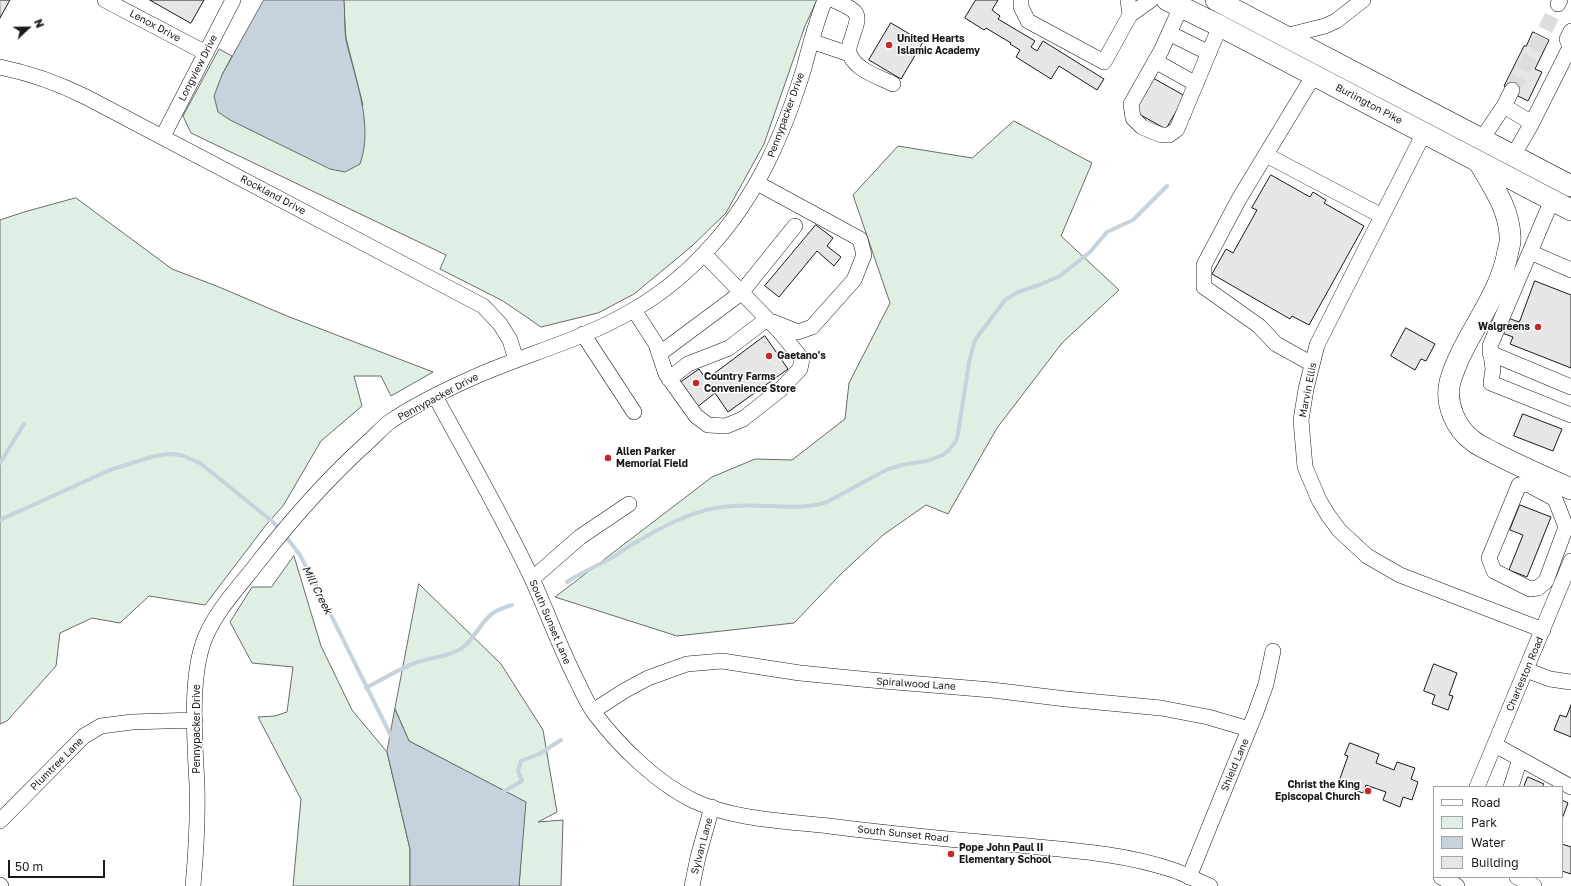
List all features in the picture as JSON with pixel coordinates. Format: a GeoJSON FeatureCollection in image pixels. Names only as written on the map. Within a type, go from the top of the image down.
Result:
{"type":"FeatureCollection","features":[{"type":"Feature","properties":{"kind":"highway","name":"Burlington Pike"},"geometry":{"type":"LineString","coordinates":[[1216,0],[1571,186]]}},
{"type":"Feature","properties":{"kind":"highway","name":"Burlington Pike"},"geometry":{"type":"LineString","coordinates":[[1174,4],[1220,26],[1571,210]]}},
{"type":"Feature","properties":{"kind":"highway"},"geometry":{"type":"LineString","coordinates":[[1479,162],[1500,198],[1508,217],[1510,238],[1507,259],[1500,280],[1457,364],[1450,383],[1448,400],[1460,429],[1472,441],[1506,460],[1571,489]]}},
{"type":"Feature","properties":{"kind":"street","name":"Lenox Drive"},"geometry":{"type":"LineString","coordinates":[[105,0],[206,53]]}},
{"type":"Feature","properties":{"kind":"street","name":"Longview Drive"},"geometry":{"type":"LineString","coordinates":[[163,136],[233,0]]}},
{"type":"Feature","properties":{"kind":"street","name":"Pennypacker Drive"},"geometry":{"type":"LineString","coordinates":[[193,886],[198,810],[195,688],[204,640],[219,613],[294,519],[347,460],[386,425],[406,411],[478,375],[583,334],[634,310],[675,281],[704,254],[744,205],[780,138],[825,0]]}},
{"type":"Feature","properties":{"kind":"street"},"geometry":{"type":"LineString","coordinates":[[833,0],[855,11],[858,19],[857,27],[850,45],[849,54]]}},
{"type":"Feature","properties":{"kind":"street"},"geometry":{"type":"LineString","coordinates":[[1020,0],[1021,7],[1028,21],[1104,62],[1130,15],[1151,0]]}},
{"type":"Feature","properties":{"kind":"street"},"geometry":{"type":"LineString","coordinates":[[1128,0],[1130,15]]}},
{"type":"Feature","properties":{"kind":"street"},"geometry":{"type":"LineString","coordinates":[[1285,36],[1325,26],[1336,21],[1363,0]]}},
{"type":"Feature","properties":{"kind":"street"},"geometry":{"type":"LineString","coordinates":[[1174,4],[1169,33],[1131,104],[1133,118],[1142,127],[1161,135],[1169,135],[1177,129],[1220,26]]}},
{"type":"Feature","properties":{"kind":"street"},"geometry":{"type":"LineString","coordinates":[[1513,156],[1532,123],[1571,47],[1567,39],[1571,31]]}},
{"type":"Feature","properties":{"kind":"street"},"geometry":{"type":"LineString","coordinates":[[1169,33],[1209,53]]}},
{"type":"Feature","properties":{"kind":"street"},"geometry":{"type":"LineString","coordinates":[[811,41],[849,54],[859,67],[893,84]]}},
{"type":"Feature","properties":{"kind":"street"},"geometry":{"type":"LineString","coordinates":[[1158,56],[1196,84]]}},
{"type":"Feature","properties":{"kind":"street","name":"Rockland Drive"},"geometry":{"type":"LineString","coordinates":[[0,67],[20,71],[64,86],[163,136],[483,306],[500,324],[510,340],[516,360]]}},
{"type":"Feature","properties":{"kind":"street"},"geometry":{"type":"LineString","coordinates":[[1312,364],[1276,344],[1259,326],[1204,287],[1204,265],[1239,199],[1314,75]]}},
{"type":"Feature","properties":{"kind":"street"},"geometry":{"type":"LineString","coordinates":[[1481,140],[1504,106],[1512,90]]}},
{"type":"Feature","properties":{"kind":"street"},"geometry":{"type":"LineString","coordinates":[[1504,106],[1532,123]]}},
{"type":"Feature","properties":{"kind":"street","name":"Marvin Ellis"},"geometry":{"type":"LineString","coordinates":[[1424,133],[1317,345],[1306,389],[1301,420],[1305,467],[1319,500],[1339,530],[1367,556],[1400,575],[1543,630]]}},
{"type":"Feature","properties":{"kind":"street"},"geometry":{"type":"LineString","coordinates":[[1266,155],[1382,216]]}},
{"type":"Feature","properties":{"kind":"street"},"geometry":{"type":"LineString","coordinates":[[757,183],[860,239],[864,255],[854,280],[812,327],[798,332],[767,319]]}},
{"type":"Feature","properties":{"kind":"street"},"geometry":{"type":"LineString","coordinates":[[1552,200],[1490,346],[1492,369],[1491,383],[1571,415]]}},
{"type":"Feature","properties":{"kind":"street"},"geometry":{"type":"LineString","coordinates":[[659,354],[742,293],[795,226]]}},
{"type":"Feature","properties":{"kind":"street"},"geometry":{"type":"LineString","coordinates":[[1530,252],[1571,270]]}},
{"type":"Feature","properties":{"kind":"street"},"geometry":{"type":"LineString","coordinates":[[634,310],[656,344],[669,379],[696,416],[708,425],[726,426],[743,419],[781,389],[800,369],[802,359],[780,332],[704,254]]}},
{"type":"Feature","properties":{"kind":"street"},"geometry":{"type":"LineString","coordinates":[[669,379],[688,364],[729,348],[767,319]]}},
{"type":"Feature","properties":{"kind":"street"},"geometry":{"type":"LineString","coordinates":[[583,334],[634,412]]}},
{"type":"Feature","properties":{"kind":"street"},"geometry":{"type":"LineString","coordinates":[[1490,352],[1571,387]]}},
{"type":"Feature","properties":{"kind":"street","name":"South Sunset Lane"},"geometry":{"type":"LineString","coordinates":[[435,396],[489,494],[532,579],[572,672],[593,711],[620,744],[649,770],[679,792],[695,801],[712,807]]}},
{"type":"Feature","properties":{"kind":"street"},"geometry":{"type":"LineString","coordinates":[[1527,484],[1555,499],[1566,527],[1556,554],[1546,581],[1538,588],[1530,589],[1494,571],[1489,558],[1519,485],[1527,484]]}},
{"type":"Feature","properties":{"kind":"street"},"geometry":{"type":"LineString","coordinates":[[532,579],[580,537],[629,504]]}},
{"type":"Feature","properties":{"kind":"street"},"geometry":{"type":"LineString","coordinates":[[1556,554],[1571,561]]}},
{"type":"Feature","properties":{"kind":"street","name":"Charleston Road"},"geometry":{"type":"LineString","coordinates":[[1477,786],[1543,630],[1564,596],[1571,561]]}},
{"type":"Feature","properties":{"kind":"street","name":"Shield Lane"},"geometry":{"type":"LineString","coordinates":[[1189,877],[1266,684],[1273,650]]}},
{"type":"Feature","properties":{"kind":"street","name":"Spiralwood Lane"},"geometry":{"type":"LineString","coordinates":[[593,711],[624,691],[648,678],[687,664],[722,661],[800,673],[992,690],[1066,700],[1162,708],[1208,717],[1249,729]]}},
{"type":"Feature","properties":{"kind":"street"},"geometry":{"type":"LineString","coordinates":[[1526,670],[1550,679],[1571,682]]}},
{"type":"Feature","properties":{"kind":"street","name":"Plumtree Lane"},"geometry":{"type":"LineString","coordinates":[[0,821],[84,736],[101,726],[132,722],[195,720]]}},
{"type":"Feature","properties":{"kind":"street"},"geometry":{"type":"LineString","coordinates":[[1495,745],[1571,787]]}},
{"type":"Feature","properties":{"kind":"street"},"geometry":{"type":"LineString","coordinates":[[1511,786],[1520,759]]}},
{"type":"Feature","properties":{"kind":"street","name":"South Sunset Road"},"geometry":{"type":"LineString","coordinates":[[712,807],[742,815],[786,822],[898,835],[1111,856],[1154,864],[1210,886]]}},
{"type":"Feature","properties":{"kind":"street","name":"Sylvan Lane"},"geometry":{"type":"LineString","coordinates":[[692,886],[698,857],[712,807]]}},
{"type":"Feature","properties":{"kind":"street"},"geometry":{"type":"LineString","coordinates":[[1443,878],[1457,886]]}},
{"type":"Feature","properties":{"kind":"street"},"geometry":{"type":"LineString","coordinates":[[1519,878],[1534,886]]}},
{"type":"Feature","properties":{"kind":"green space"},"geometry":{"type":"Polygon","coordinates":[[[344,0],[817,0],[805,26],[764,144],[726,213],[692,246],[634,294],[598,313],[541,327],[503,301],[440,269],[446,255],[191,133],[183,116],[219,49],[232,56],[222,75],[363,105],[346,38],[344,0]]]}},
{"type":"Feature","properties":{"kind":"green space"},"geometry":{"type":"Polygon","coordinates":[[[1014,121],[1092,163],[1061,236],[1119,290],[1062,343],[997,428],[948,514],[926,505],[883,535],[842,573],[794,623],[677,636],[555,597],[712,477],[755,459],[792,460],[845,419],[849,383],[890,303],[853,195],[898,146],[972,158],[1014,121]]]}},
{"type":"Feature","properties":{"kind":"green space"},"geometry":{"type":"Polygon","coordinates":[[[76,198],[172,269],[287,316],[433,372],[391,396],[381,376],[354,376],[362,406],[321,441],[283,506],[266,525],[205,605],[149,596],[120,623],[92,618],[60,633],[56,666],[7,721],[0,724],[0,220],[76,198]]]}},
{"type":"Feature","properties":{"kind":"green space"},"geometry":{"type":"Polygon","coordinates":[[[294,556],[321,646],[352,710],[387,752],[410,849],[410,886],[293,886],[301,799],[258,717],[275,716],[287,712],[293,667],[252,663],[230,622],[252,587],[271,587],[294,556]]]}},
{"type":"Feature","properties":{"kind":"green space"},"geometry":{"type":"Polygon","coordinates":[[[419,584],[501,664],[543,730],[557,812],[538,822],[563,820],[561,886],[519,886],[525,802],[409,741],[395,709],[419,584]]]}},
{"type":"Feature","properties":{"kind":"water"},"geometry":{"type":"Polygon","coordinates":[[[264,0],[344,0],[346,40],[362,102],[365,134],[364,149],[360,164],[345,172],[330,169],[230,120],[218,112],[214,96],[222,75],[264,0]]]}},
{"type":"Feature","properties":{"kind":"water"},"geometry":{"type":"Polygon","coordinates":[[[395,709],[409,741],[526,802],[519,886],[410,886],[410,849],[387,752],[395,709]]]}},
{"type":"Feature","properties":{"kind":"building"},"geometry":{"type":"Polygon","coordinates":[[[0,0],[10,0],[0,18],[0,0]]]}},
{"type":"Feature","properties":{"kind":"building"},"geometry":{"type":"Polygon","coordinates":[[[150,0],[204,0],[191,23],[150,0]]]}},
{"type":"Feature","properties":{"kind":"building"},"geometry":{"type":"Polygon","coordinates":[[[976,0],[998,0],[992,10],[1000,16],[998,19],[1035,41],[1031,47],[1037,51],[1043,41],[1104,79],[1097,90],[1059,66],[1051,79],[1016,57],[1020,50],[1010,44],[1011,43],[986,28],[984,30],[965,18],[976,0]]]}},
{"type":"Feature","properties":{"kind":"building"},"geometry":{"type":"Polygon","coordinates":[[[891,23],[923,42],[901,79],[869,60],[891,23]]]}},
{"type":"Feature","properties":{"kind":"building"},"geometry":{"type":"Polygon","coordinates":[[[1533,32],[1549,40],[1535,69],[1542,72],[1528,101],[1510,92],[1512,90],[1504,86],[1524,46],[1526,46],[1533,32]]]}},
{"type":"Feature","properties":{"kind":"building"},"geometry":{"type":"Polygon","coordinates":[[[1153,78],[1185,96],[1166,129],[1135,112],[1153,78]]]}},
{"type":"Feature","properties":{"kind":"building"},"geometry":{"type":"Polygon","coordinates":[[[1271,175],[1310,197],[1313,192],[1326,200],[1324,203],[1364,226],[1309,325],[1292,316],[1290,319],[1212,274],[1226,249],[1233,253],[1257,210],[1252,208],[1271,175]]]}},
{"type":"Feature","properties":{"kind":"building"},"geometry":{"type":"Polygon","coordinates":[[[816,225],[833,238],[827,246],[841,257],[834,266],[817,251],[779,297],[765,286],[816,225]]]}},
{"type":"Feature","properties":{"kind":"building","name":"Walgreens"},"geometry":{"type":"Polygon","coordinates":[[[1535,281],[1571,295],[1571,368],[1510,344],[1513,337],[1502,333],[1508,318],[1519,322],[1535,281]]]}},
{"type":"Feature","properties":{"kind":"building"},"geometry":{"type":"Polygon","coordinates":[[[1406,328],[1435,344],[1426,361],[1421,359],[1415,370],[1391,356],[1406,328]]]}},
{"type":"Feature","properties":{"kind":"building"},"geometry":{"type":"Polygon","coordinates":[[[765,336],[788,369],[728,412],[715,393],[696,408],[679,383],[699,369],[706,379],[765,336]]]}},
{"type":"Feature","properties":{"kind":"building"},"geometry":{"type":"Polygon","coordinates":[[[1523,414],[1562,429],[1553,451],[1514,436],[1523,414]]]}},
{"type":"Feature","properties":{"kind":"building"},"geometry":{"type":"Polygon","coordinates":[[[1520,505],[1551,517],[1527,577],[1509,570],[1523,535],[1510,530],[1520,505]]]}},
{"type":"Feature","properties":{"kind":"building"},"geometry":{"type":"Polygon","coordinates":[[[1434,664],[1457,673],[1449,695],[1453,696],[1448,710],[1432,704],[1435,695],[1424,691],[1434,664]]]}},
{"type":"Feature","properties":{"kind":"building"},"geometry":{"type":"Polygon","coordinates":[[[1571,705],[1571,737],[1554,730],[1560,715],[1566,717],[1571,705]]]}},
{"type":"Feature","properties":{"kind":"building"},"geometry":{"type":"Polygon","coordinates":[[[1350,743],[1379,754],[1376,763],[1394,770],[1397,762],[1415,768],[1411,779],[1418,782],[1412,800],[1403,797],[1400,807],[1383,800],[1386,792],[1366,785],[1363,793],[1338,784],[1348,756],[1345,755],[1350,743]]]}},
{"type":"Feature","properties":{"kind":"building"},"geometry":{"type":"Polygon","coordinates":[[[1528,777],[1544,784],[1543,786],[1524,786],[1528,777]]]}},
{"type":"Feature","properties":{"kind":"building"},"geometry":{"type":"Polygon","coordinates":[[[1563,800],[1568,803],[1563,816],[1563,800]]]}},
{"type":"Feature","properties":{"kind":"building"},"geometry":{"type":"Polygon","coordinates":[[[1563,844],[1571,847],[1571,874],[1563,871],[1563,844]]]}},
{"type":"Feature","properties":{"kind":"waterway"},"geometry":{"type":"LineString","coordinates":[[567,582],[615,556],[654,532],[698,512],[722,507],[748,505],[801,507],[827,502],[888,469],[906,464],[927,461],[943,455],[956,441],[958,434],[969,362],[975,340],[1005,300],[1018,292],[1060,276],[1090,252],[1107,232],[1133,220],[1167,186]]}},
{"type":"Feature","properties":{"kind":"waterway"},"geometry":{"type":"LineString","coordinates":[[0,463],[24,424]]}},
{"type":"Feature","properties":{"kind":"waterway","name":"Mill Creek"},"geometry":{"type":"LineString","coordinates":[[0,520],[110,470],[154,456],[169,454],[181,455],[200,463],[273,522],[300,555],[393,740]]}},
{"type":"Feature","properties":{"kind":"waterway"},"geometry":{"type":"LineString","coordinates":[[366,688],[411,664],[457,651],[467,644],[488,617],[498,610],[512,605]]}},
{"type":"Feature","properties":{"kind":"waterway"},"geometry":{"type":"LineString","coordinates":[[503,792],[522,781],[518,771],[521,761],[539,754],[561,740]]}},
{"type":"Feature","properties":{"kind":"tunnel"},"geometry":{"type":"LineString","coordinates":[[1512,90],[1558,4]]}},
{"type":"Feature","properties":{"kind":"place","name":"United Hearts Islamic Academy"},"geometry":{"type":"Point","coordinates":[889,45]}},
{"type":"Feature","properties":{"kind":"place","name":"Walgreens"},"geometry":{"type":"Point","coordinates":[1538,327]}},
{"type":"Feature","properties":{"kind":"place","name":"Gaetano's"},"geometry":{"type":"Point","coordinates":[769,356]}},
{"type":"Feature","properties":{"kind":"place","name":"Country Farms Convenience Store"},"geometry":{"type":"Point","coordinates":[696,383]}},
{"type":"Feature","properties":{"kind":"place","name":"Allen Parker Memorial Field"},"geometry":{"type":"Point","coordinates":[608,458]}},
{"type":"Feature","properties":{"kind":"place","name":"Christ the King Episcopal Church"},"geometry":{"type":"Point","coordinates":[1368,791]}},
{"type":"Feature","properties":{"kind":"place","name":"Pope John Paul II Elementary School"},"geometry":{"type":"Point","coordinates":[951,854]}}]}
